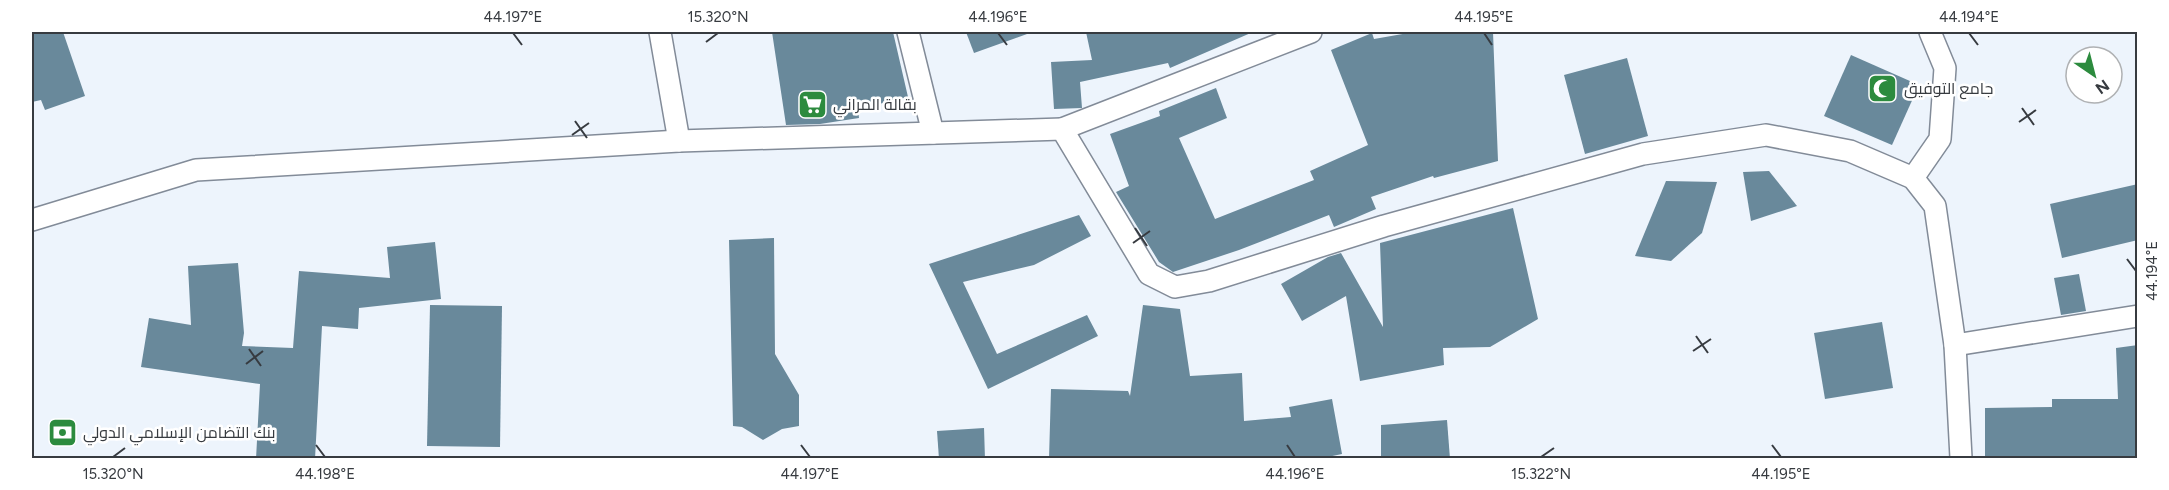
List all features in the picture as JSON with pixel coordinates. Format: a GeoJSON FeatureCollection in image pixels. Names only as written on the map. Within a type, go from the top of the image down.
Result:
{"type":"FeatureCollection","features":[{"type":"Feature","properties":{"kind":"street"},"geometry":{"type":"LineString","coordinates":[[660,32],[679,141]]}},
{"type":"Feature","properties":{"kind":"street"},"geometry":{"type":"LineString","coordinates":[[908,32],[933,133]]}},
{"type":"Feature","properties":{"kind":"street"},"geometry":{"type":"LineString","coordinates":[[32,220],[196,171],[679,141],[1062,129],[1311,32]]}},
{"type":"Feature","properties":{"kind":"street"},"geometry":{"type":"LineString","coordinates":[[1914,178],[1940,139],[1944,68],[1930,32]]}},
{"type":"Feature","properties":{"kind":"street"},"geometry":{"type":"LineString","coordinates":[[1062,129],[1149,274],[1175,287],[1209,281],[1384,226],[1643,154],[1766,135],[1850,151],[1914,178],[1935,206],[1955,345],[1961,459]]}},
{"type":"Feature","properties":{"kind":"street"},"geometry":{"type":"LineString","coordinates":[[1955,345],[2138,316]]}},
{"type":"Feature","properties":{"kind":"building"},"geometry":{"type":"Polygon","coordinates":[[[32,32],[63,32],[85,96],[45,110],[41,100],[32,102],[32,32]]]}},
{"type":"Feature","properties":{"kind":"building"},"geometry":{"type":"Polygon","coordinates":[[[772,32],[893,32],[908,97],[858,109],[859,118],[820,124],[786,125],[772,32]]]}},
{"type":"Feature","properties":{"kind":"building"},"geometry":{"type":"Polygon","coordinates":[[[966,32],[1026,32],[1027,34],[974,53],[966,32]]]}},
{"type":"Feature","properties":{"kind":"building"},"geometry":{"type":"Polygon","coordinates":[[[1086,32],[1253,32],[1170,68],[1168,63],[1080,82],[1082,108],[1054,109],[1051,62],[1092,60],[1086,32]]]}},
{"type":"Feature","properties":{"kind":"building"},"geometry":{"type":"Polygon","coordinates":[[[1414,32],[1493,32],[1498,161],[1434,178],[1433,176],[1371,197],[1376,209],[1334,227],[1329,215],[1239,250],[1173,272],[1159,262],[1116,192],[1129,186],[1110,134],[1160,116],[1159,111],[1216,88],[1227,118],[1179,138],[1215,219],[1314,180],[1310,171],[1368,145],[1331,50],[1372,33],[1374,39],[1414,32]]]}},
{"type":"Feature","properties":{"kind":"building"},"geometry":{"type":"Polygon","coordinates":[[[1851,55],[1919,85],[1892,145],[1824,116],[1851,55]]]}},
{"type":"Feature","properties":{"kind":"building"},"geometry":{"type":"Polygon","coordinates":[[[1627,58],[1648,136],[1585,154],[1564,75],[1627,58]]]}},
{"type":"Feature","properties":{"kind":"building"},"geometry":{"type":"Polygon","coordinates":[[[1769,171],[1797,206],[1751,221],[1743,172],[1769,171]]]}},
{"type":"Feature","properties":{"kind":"building"},"geometry":{"type":"Polygon","coordinates":[[[1666,181],[1717,182],[1702,233],[1671,261],[1635,256],[1666,181]]]}},
{"type":"Feature","properties":{"kind":"building"},"geometry":{"type":"Polygon","coordinates":[[[2138,184],[2138,240],[2062,258],[2050,204],[2138,184]]]}},
{"type":"Feature","properties":{"kind":"building"},"geometry":{"type":"Polygon","coordinates":[[[1513,208],[1538,319],[1490,347],[1443,348],[1444,365],[1360,381],[1346,296],[1302,321],[1281,284],[1328,257],[1341,253],[1383,327],[1380,243],[1513,208]]]}},
{"type":"Feature","properties":{"kind":"building"},"geometry":{"type":"Polygon","coordinates":[[[1079,215],[1091,236],[1034,265],[963,282],[997,354],[1087,315],[1098,336],[988,389],[929,264],[1079,215]]]}},
{"type":"Feature","properties":{"kind":"building"},"geometry":{"type":"Polygon","coordinates":[[[774,238],[775,354],[799,395],[799,426],[782,429],[763,440],[742,427],[733,426],[729,240],[774,238]]]}},
{"type":"Feature","properties":{"kind":"building"},"geometry":{"type":"Polygon","coordinates":[[[435,242],[441,299],[359,308],[358,329],[322,326],[315,459],[256,459],[260,384],[141,367],[149,318],[191,325],[188,266],[238,263],[244,333],[242,346],[293,348],[299,271],[390,278],[387,247],[435,242]]]}},
{"type":"Feature","properties":{"kind":"building"},"geometry":{"type":"Polygon","coordinates":[[[2079,274],[2086,311],[2061,315],[2054,278],[2079,274]]]}},
{"type":"Feature","properties":{"kind":"building"},"geometry":{"type":"Polygon","coordinates":[[[430,305],[502,306],[500,447],[427,446],[430,305]]]}},
{"type":"Feature","properties":{"kind":"building"},"geometry":{"type":"Polygon","coordinates":[[[1143,305],[1180,309],[1190,376],[1242,373],[1244,421],[1291,417],[1289,407],[1332,399],[1342,454],[1318,459],[1049,459],[1051,389],[1128,391],[1130,396],[1143,305]]]}},
{"type":"Feature","properties":{"kind":"building"},"geometry":{"type":"Polygon","coordinates":[[[1882,322],[1893,388],[1825,399],[1814,333],[1882,322]]]}},
{"type":"Feature","properties":{"kind":"building"},"geometry":{"type":"Polygon","coordinates":[[[2138,345],[2138,459],[1985,459],[1985,408],[2052,407],[2052,399],[2118,399],[2116,348],[2138,345]]]}},
{"type":"Feature","properties":{"kind":"building"},"geometry":{"type":"Polygon","coordinates":[[[1447,420],[1450,459],[1381,459],[1381,425],[1447,420]]]}},
{"type":"Feature","properties":{"kind":"building"},"geometry":{"type":"Polygon","coordinates":[[[984,428],[985,459],[939,459],[937,431],[984,428]]]}},
{"type":"Feature","properties":{"kind":"place","name":"جامع التوفيق"},"geometry":{"type":"Point","coordinates":[1883,88]}},
{"type":"Feature","properties":{"kind":"place","name":"بقالة المراني"},"geometry":{"type":"Point","coordinates":[812,104]}},
{"type":"Feature","properties":{"kind":"place","name":"بنك التضامن الإسلامي الدولي"},"geometry":{"type":"Point","coordinates":[62,432]}}]}
